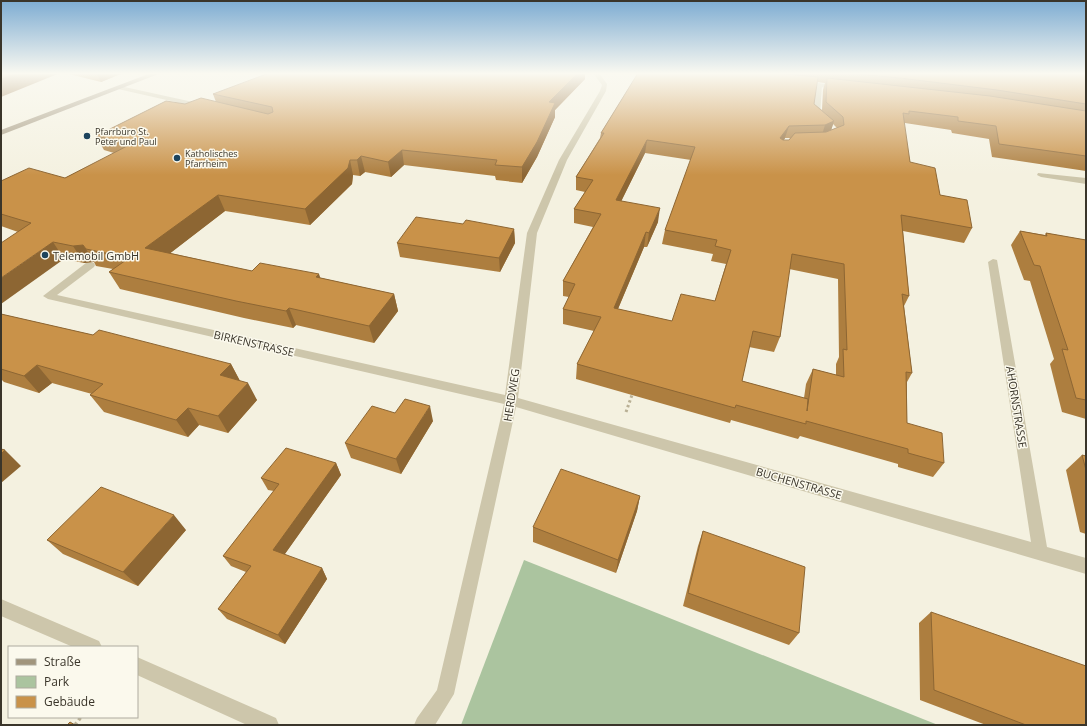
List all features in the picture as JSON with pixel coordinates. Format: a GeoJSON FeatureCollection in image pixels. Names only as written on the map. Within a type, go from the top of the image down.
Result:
{"type":"FeatureCollection","features":[{"type":"Feature","properties":{"kind":"main road"},"geometry":{"type":"LineString","coordinates":[[1,132],[69,107]]}},
{"type":"Feature","properties":{"kind":"street"},"geometry":{"type":"LineString","coordinates":[[203,107],[212,109]]}},
{"type":"Feature","properties":{"kind":"street","name":"HERDWEG"},"geometry":{"type":"LineString","coordinates":[[424,725],[445,694],[511,401],[532,233],[563,160],[595,107]]}},
{"type":"Feature","properties":{"kind":"street"},"geometry":{"type":"LineString","coordinates":[[817,107],[816,116],[824,123]]}},
{"type":"Feature","properties":{"kind":"street"},"geometry":{"type":"LineString","coordinates":[[1041,174],[1086,181]]}},
{"type":"Feature","properties":{"kind":"street","name":"AHORNSTRASSE"},"geometry":{"type":"LineString","coordinates":[[993,262],[1040,552]]}},
{"type":"Feature","properties":{"kind":"street","name":"BIRKENSTRASSE"},"geometry":{"type":"LineString","coordinates":[[90,265],[48,296],[511,401]]}},
{"type":"Feature","properties":{"kind":"street","name":"BUCHENSTRASSE"},"geometry":{"type":"LineString","coordinates":[[511,401],[1086,566]]}},
{"type":"Feature","properties":{"kind":"street"},"geometry":{"type":"LineString","coordinates":[[1,607],[91,646]]}},
{"type":"Feature","properties":{"kind":"street"},"geometry":{"type":"LineString","coordinates":[[138,666],[268,725]]}},
{"type":"Feature","properties":{"kind":"green space"},"geometry":{"type":"Polygon","coordinates":[[[524,560],[938,725],[461,725],[524,560]]]}},
{"type":"Feature","properties":{"kind":"building"},"geometry":{"type":"Polygon","coordinates":[[[154,107],[238,107],[268,114],[273,112],[272,107],[553,107],[537,142],[522,167],[495,165],[497,160],[402,150],[388,162],[361,156],[357,160],[350,160],[348,168],[305,209],[218,195],[145,248],[252,271],[260,263],[319,274],[316,277],[394,294],[369,326],[289,308],[286,311],[236,301],[109,272],[129,258],[86,249],[83,245],[73,246],[53,242],[1,278],[1,243],[31,223],[1,214],[1,181],[29,168],[65,178],[131,144],[96,136],[154,107]]]}},
{"type":"Feature","properties":{"kind":"building"},"geometry":{"type":"Polygon","coordinates":[[[617,107],[817,107],[834,121],[825,125],[789,126],[780,138],[783,140],[789,140],[795,133],[826,132],[844,125],[843,117],[832,107],[1060,107],[1086,111],[1086,156],[999,144],[996,126],[958,121],[958,117],[909,111],[909,114],[903,113],[910,162],[935,168],[940,195],[967,200],[972,228],[901,215],[909,296],[902,294],[912,373],[906,372],[907,423],[942,433],[944,463],[908,453],[908,449],[806,421],[806,424],[736,405],[735,408],[577,364],[601,317],[563,309],[575,284],[563,281],[601,214],[574,209],[593,180],[576,177],[604,133],[601,133],[617,107]],[[647,140],[616,200],[660,208],[649,233],[646,232],[614,308],[672,321],[681,294],[715,301],[731,250],[715,246],[717,240],[665,230],[695,147],[647,140]],[[792,254],[780,337],[753,331],[742,381],[808,399],[807,411],[813,369],[844,377],[843,349],[847,350],[844,264],[792,254]]]}},
{"type":"Feature","properties":{"kind":"building"},"geometry":{"type":"Polygon","coordinates":[[[416,217],[463,224],[466,220],[514,229],[499,258],[397,243],[416,217]]]}},
{"type":"Feature","properties":{"kind":"building"},"geometry":{"type":"Polygon","coordinates":[[[1020,231],[1047,236],[1046,233],[1086,240],[1086,400],[1076,398],[1062,349],[1068,350],[1040,266],[1034,265],[1020,231]]]}},
{"type":"Feature","properties":{"kind":"building"},"geometry":{"type":"Polygon","coordinates":[[[1,314],[93,335],[99,330],[231,364],[220,375],[248,383],[218,416],[188,408],[176,420],[90,395],[103,384],[37,365],[24,376],[1,369],[1,314]]]}},
{"type":"Feature","properties":{"kind":"building"},"geometry":{"type":"Polygon","coordinates":[[[405,399],[430,406],[396,459],[345,443],[372,406],[395,413],[405,399]]]}},
{"type":"Feature","properties":{"kind":"building"},"geometry":{"type":"Polygon","coordinates":[[[286,448],[336,463],[273,550],[322,568],[278,635],[218,609],[251,566],[223,556],[279,484],[261,478],[286,448]]]}},
{"type":"Feature","properties":{"kind":"building"},"geometry":{"type":"Polygon","coordinates":[[[1082,455],[1086,456],[1086,470],[1082,455]]]}},
{"type":"Feature","properties":{"kind":"building"},"geometry":{"type":"Polygon","coordinates":[[[561,469],[640,496],[618,560],[533,527],[561,469]]]}},
{"type":"Feature","properties":{"kind":"building"},"geometry":{"type":"Polygon","coordinates":[[[101,487],[174,515],[123,572],[47,540],[101,487]]]}},
{"type":"Feature","properties":{"kind":"building"},"geometry":{"type":"Polygon","coordinates":[[[703,531],[805,567],[799,633],[688,593],[703,531]]]}},
{"type":"Feature","properties":{"kind":"building"},"geometry":{"type":"Polygon","coordinates":[[[931,612],[1086,666],[1086,725],[1026,725],[934,690],[931,612]]]}},
{"type":"Feature","properties":{"kind":"building"},"geometry":{"type":"Polygon","coordinates":[[[70,722],[75,725],[67,725],[70,722]]]}},
{"type":"Feature","properties":{"kind":"place","name":"Pfarrbüro St. Peter und Paul"},"geometry":{"type":"Point","coordinates":[87,136]}},
{"type":"Feature","properties":{"kind":"place","name":"Katholisches Pfarrheim"},"geometry":{"type":"Point","coordinates":[177,158]}},
{"type":"Feature","properties":{"kind":"place","name":"Telemobil GmbH"},"geometry":{"type":"Point","coordinates":[45,255]}}]}
